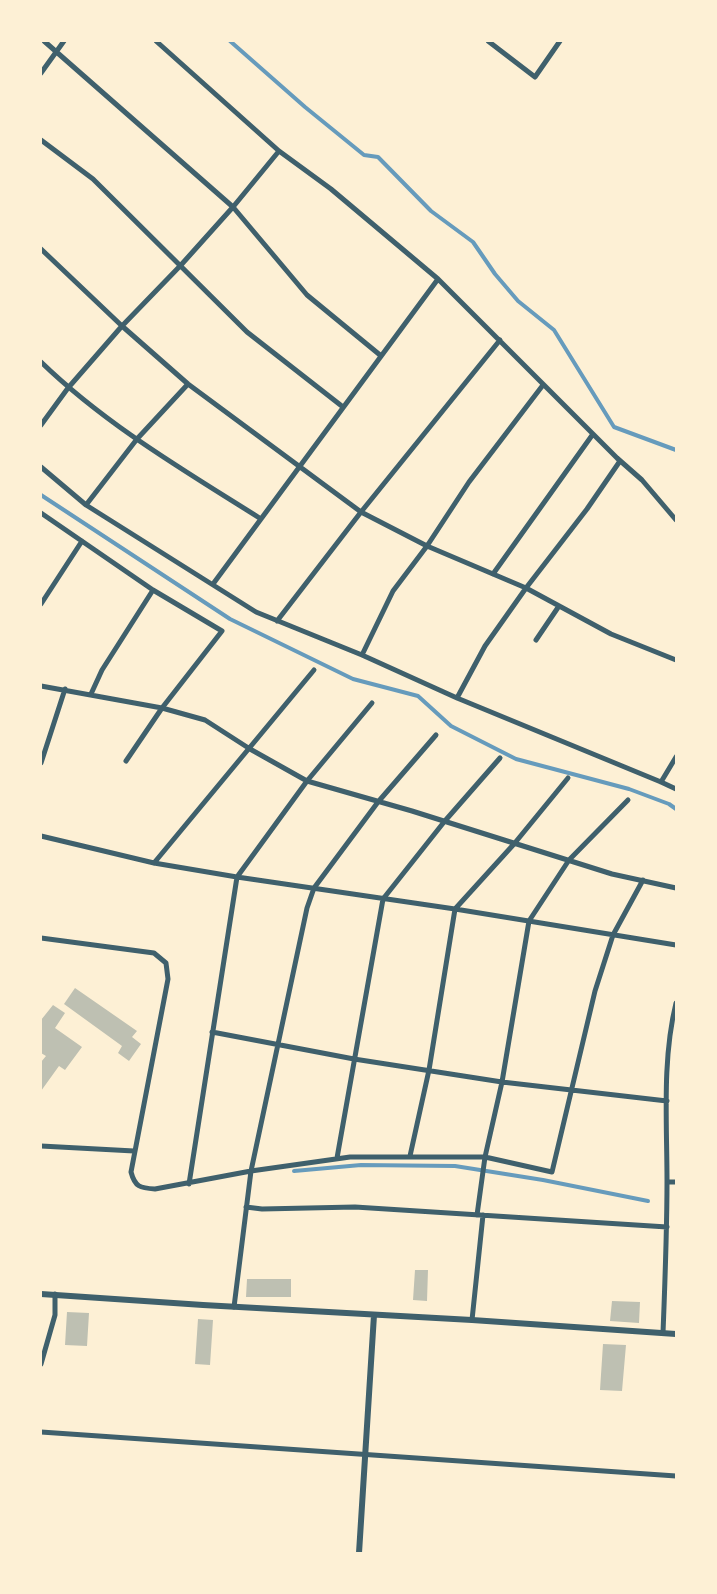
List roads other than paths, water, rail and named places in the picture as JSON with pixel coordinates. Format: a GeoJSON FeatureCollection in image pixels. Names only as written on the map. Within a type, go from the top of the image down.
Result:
{"type":"FeatureCollection","features":[{"type":"Feature","properties":{"kind":"street"},"geometry":{"type":"LineString","coordinates":[[44,41],[233,207],[307,294],[380,355]]}},
{"type":"Feature","properties":{"kind":"street"},"geometry":{"type":"LineString","coordinates":[[41,73],[64,41]]}},
{"type":"Feature","properties":{"kind":"street"},"geometry":{"type":"LineString","coordinates":[[156,41],[279,151],[331,189],[438,279],[620,461],[642,480],[676,520]]}},
{"type":"Feature","properties":{"kind":"street"},"geometry":{"type":"LineString","coordinates":[[488,41],[534,77],[560,41]]}},
{"type":"Feature","properties":{"kind":"street"},"geometry":{"type":"LineString","coordinates":[[41,140],[93,179],[182,265],[247,332],[343,408]]}},
{"type":"Feature","properties":{"kind":"street"},"geometry":{"type":"LineString","coordinates":[[41,425],[68,388],[122,326],[182,265],[279,151]]}},
{"type":"Feature","properties":{"kind":"street"},"geometry":{"type":"LineString","coordinates":[[41,249],[122,326],[188,384],[361,512],[427,546],[526,588],[611,634],[676,660]]}},
{"type":"Feature","properties":{"kind":"street"},"geometry":{"type":"LineString","coordinates":[[213,584],[380,355],[438,279]]}},
{"type":"Feature","properties":{"kind":"street"},"geometry":{"type":"LineString","coordinates":[[277,621],[361,512],[500,340]]}},
{"type":"Feature","properties":{"kind":"street"},"geometry":{"type":"LineString","coordinates":[[41,362],[68,388],[137,440],[261,520]]}},
{"type":"Feature","properties":{"kind":"street"},"geometry":{"type":"LineString","coordinates":[[86,505],[137,440],[188,384]]}},
{"type":"Feature","properties":{"kind":"street"},"geometry":{"type":"LineString","coordinates":[[362,655],[393,591],[427,546],[470,482],[543,385]]}},
{"type":"Feature","properties":{"kind":"street"},"geometry":{"type":"LineString","coordinates":[[493,574],[593,434]]}},
{"type":"Feature","properties":{"kind":"street"},"geometry":{"type":"LineString","coordinates":[[457,698],[485,646],[620,461]]}},
{"type":"Feature","properties":{"kind":"street"},"geometry":{"type":"LineString","coordinates":[[41,467],[86,505],[256,612],[362,655],[457,698],[676,789]]}},
{"type":"Feature","properties":{"kind":"street"},"geometry":{"type":"LineString","coordinates":[[41,513],[153,590],[222,631],[162,708],[126,761]]}},
{"type":"Feature","properties":{"kind":"street"},"geometry":{"type":"LineString","coordinates":[[41,604],[82,541]]}},
{"type":"Feature","properties":{"kind":"street"},"geometry":{"type":"LineString","coordinates":[[91,694],[102,670],[153,590]]}},
{"type":"Feature","properties":{"kind":"street"},"geometry":{"type":"LineString","coordinates":[[536,640],[560,606]]}},
{"type":"Feature","properties":{"kind":"street"},"geometry":{"type":"LineString","coordinates":[[154,863],[314,670]]}},
{"type":"Feature","properties":{"kind":"street"},"geometry":{"type":"LineString","coordinates":[[41,686],[162,708],[205,720],[250,749],[307,781],[612,874],[676,888]]}},
{"type":"Feature","properties":{"kind":"street"},"geometry":{"type":"LineString","coordinates":[[41,763],[65,690]]}},
{"type":"Feature","properties":{"kind":"street"},"geometry":{"type":"LineString","coordinates":[[189,1184],[237,877],[307,781],[372,703]]}},
{"type":"Feature","properties":{"kind":"street"},"geometry":{"type":"LineString","coordinates":[[234,1307],[251,1171],[307,908],[314,888],[378,802],[436,735]]}},
{"type":"Feature","properties":{"kind":"street"},"geometry":{"type":"LineString","coordinates":[[662,782],[676,756]]}},
{"type":"Feature","properties":{"kind":"street"},"geometry":{"type":"LineString","coordinates":[[337,1158],[383,899],[444,822],[500,758]]}},
{"type":"Feature","properties":{"kind":"street"},"geometry":{"type":"LineString","coordinates":[[410,1156],[429,1070],[455,909],[514,844],[568,778]]}},
{"type":"Feature","properties":{"kind":"street"},"geometry":{"type":"LineString","coordinates":[[472,1320],[485,1157],[502,1082],[529,921],[569,860],[628,800]]}},
{"type":"Feature","properties":{"kind":"street"},"geometry":{"type":"LineString","coordinates":[[41,836],[154,863],[676,945]]}},
{"type":"Feature","properties":{"kind":"street"},"geometry":{"type":"LineString","coordinates":[[41,938],[154,953],[166,963],[168,979],[131,1172],[133,1182],[142,1188],[155,1189],[189,1184],[251,1171],[350,1157],[485,1157],[552,1172],[595,992],[612,935],[642,880]]}},
{"type":"Feature","properties":{"kind":"street"},"geometry":{"type":"LineString","coordinates":[[663,1333],[667,1227],[667,1101],[670,1025],[676,1003]]}},
{"type":"Feature","properties":{"kind":"street"},"geometry":{"type":"LineString","coordinates":[[212,1032],[354,1059],[502,1082],[667,1101]]}},
{"type":"Feature","properties":{"kind":"street"},"geometry":{"type":"LineString","coordinates":[[41,1146],[134,1151]]}},
{"type":"Feature","properties":{"kind":"street"},"geometry":{"type":"LineString","coordinates":[[667,1182],[676,1182]]}},
{"type":"Feature","properties":{"kind":"street"},"geometry":{"type":"LineString","coordinates":[[246,1207],[262,1209],[355,1207],[667,1227]]}},
{"type":"Feature","properties":{"kind":"street"},"geometry":{"type":"LineString","coordinates":[[41,1294],[676,1334]]}},
{"type":"Feature","properties":{"kind":"street"},"geometry":{"type":"LineString","coordinates":[[41,1364],[55,1315],[55,1294]]}},
{"type":"Feature","properties":{"kind":"street"},"geometry":{"type":"LineString","coordinates":[[359,1553],[374,1315]]}},
{"type":"Feature","properties":{"kind":"street"},"geometry":{"type":"LineString","coordinates":[[41,1432],[676,1476]]}},
{"type":"Feature","properties":{"kind":"waterway"},"geometry":{"type":"LineString","coordinates":[[230,41],[305,107],[364,155],[378,157],[431,211],[473,242],[495,274],[518,301],[554,330],[614,427],[676,450]]}},
{"type":"Feature","properties":{"kind":"waterway"},"geometry":{"type":"LineString","coordinates":[[41,495],[230,619],[353,679],[418,696],[451,726],[516,759],[629,789],[669,804],[676,809]]}},
{"type":"Feature","properties":{"kind":"waterway"},"geometry":{"type":"LineString","coordinates":[[294,1171],[361,1165],[455,1166],[543,1180],[648,1201]]}}]}
